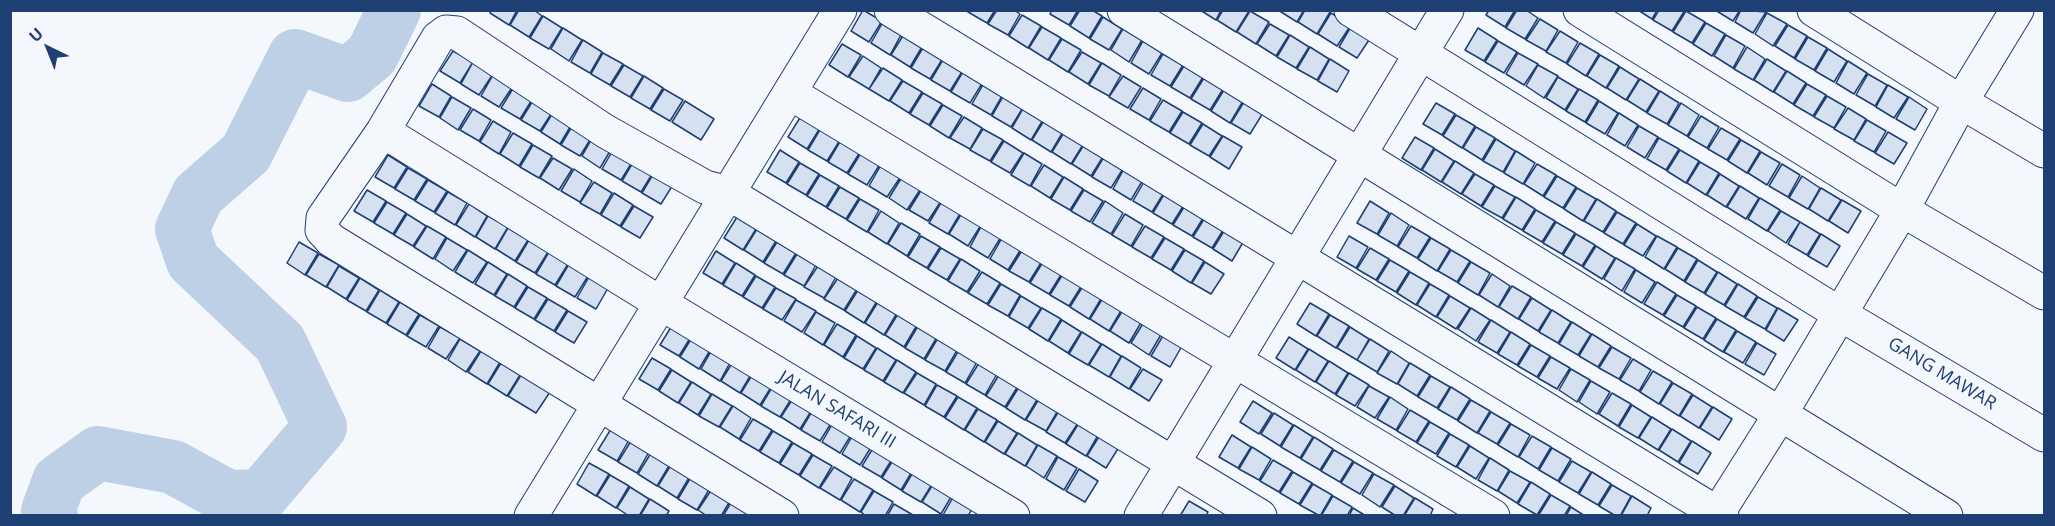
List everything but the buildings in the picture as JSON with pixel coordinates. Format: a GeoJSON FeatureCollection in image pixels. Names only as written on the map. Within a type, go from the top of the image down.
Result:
{"type":"FeatureCollection","features":[{"type":"Feature","properties":{"kind":"street"},"geometry":{"type":"LineString","coordinates":[[538,513],[599,405],[840,10]]}},
{"type":"Feature","properties":{"kind":"street"},"geometry":{"type":"LineString","coordinates":[[891,10],[1718,515],[1902,210],[1961,102],[2017,10]]}},
{"type":"Feature","properties":{"kind":"street"},"geometry":{"type":"LineString","coordinates":[[1124,10],[1946,516]]}},
{"type":"Feature","properties":{"kind":"street","name":"GANG MAWAR"},"geometry":{"type":"LineString","coordinates":[[1351,10],[1840,314],[2044,435]]}},
{"type":"Feature","properties":{"kind":"street"},"geometry":{"type":"LineString","coordinates":[[1141,516],[1296,257],[1423,54],[1447,10]]}},
{"type":"Feature","properties":{"kind":"street"},"geometry":{"type":"LineString","coordinates":[[1580,10],[1902,210],[2044,293]]}},
{"type":"Feature","properties":{"kind":"street"},"geometry":{"type":"LineString","coordinates":[[1825,13],[1961,102],[2044,151]]}},
{"type":"Feature","properties":{"kind":"street"},"geometry":{"type":"LineString","coordinates":[[782,516],[331,240],[322,230],[323,218],[383,131],[438,38],[446,32],[458,33],[605,131],[705,187],[728,193],[1260,516]]}},
{"type":"Feature","properties":{"kind":"street"},"geometry":{"type":"LineString","coordinates":[[790,93],[1493,516]]}},
{"type":"Feature","properties":{"kind":"street","name":"JALAN SAFARI III"},"geometry":{"type":"LineString","coordinates":[[383,131],[1013,516]]}},
{"type":"Feature","properties":{"kind":"waterway"},"geometry":{"type":"LineString","coordinates":[[51,516],[48,511],[59,481],[98,453],[173,467],[228,497],[261,496],[320,427],[280,343],[193,261],[182,229],[198,195],[246,153],[295,56],[348,75],[372,55],[394,10]]}}]}
